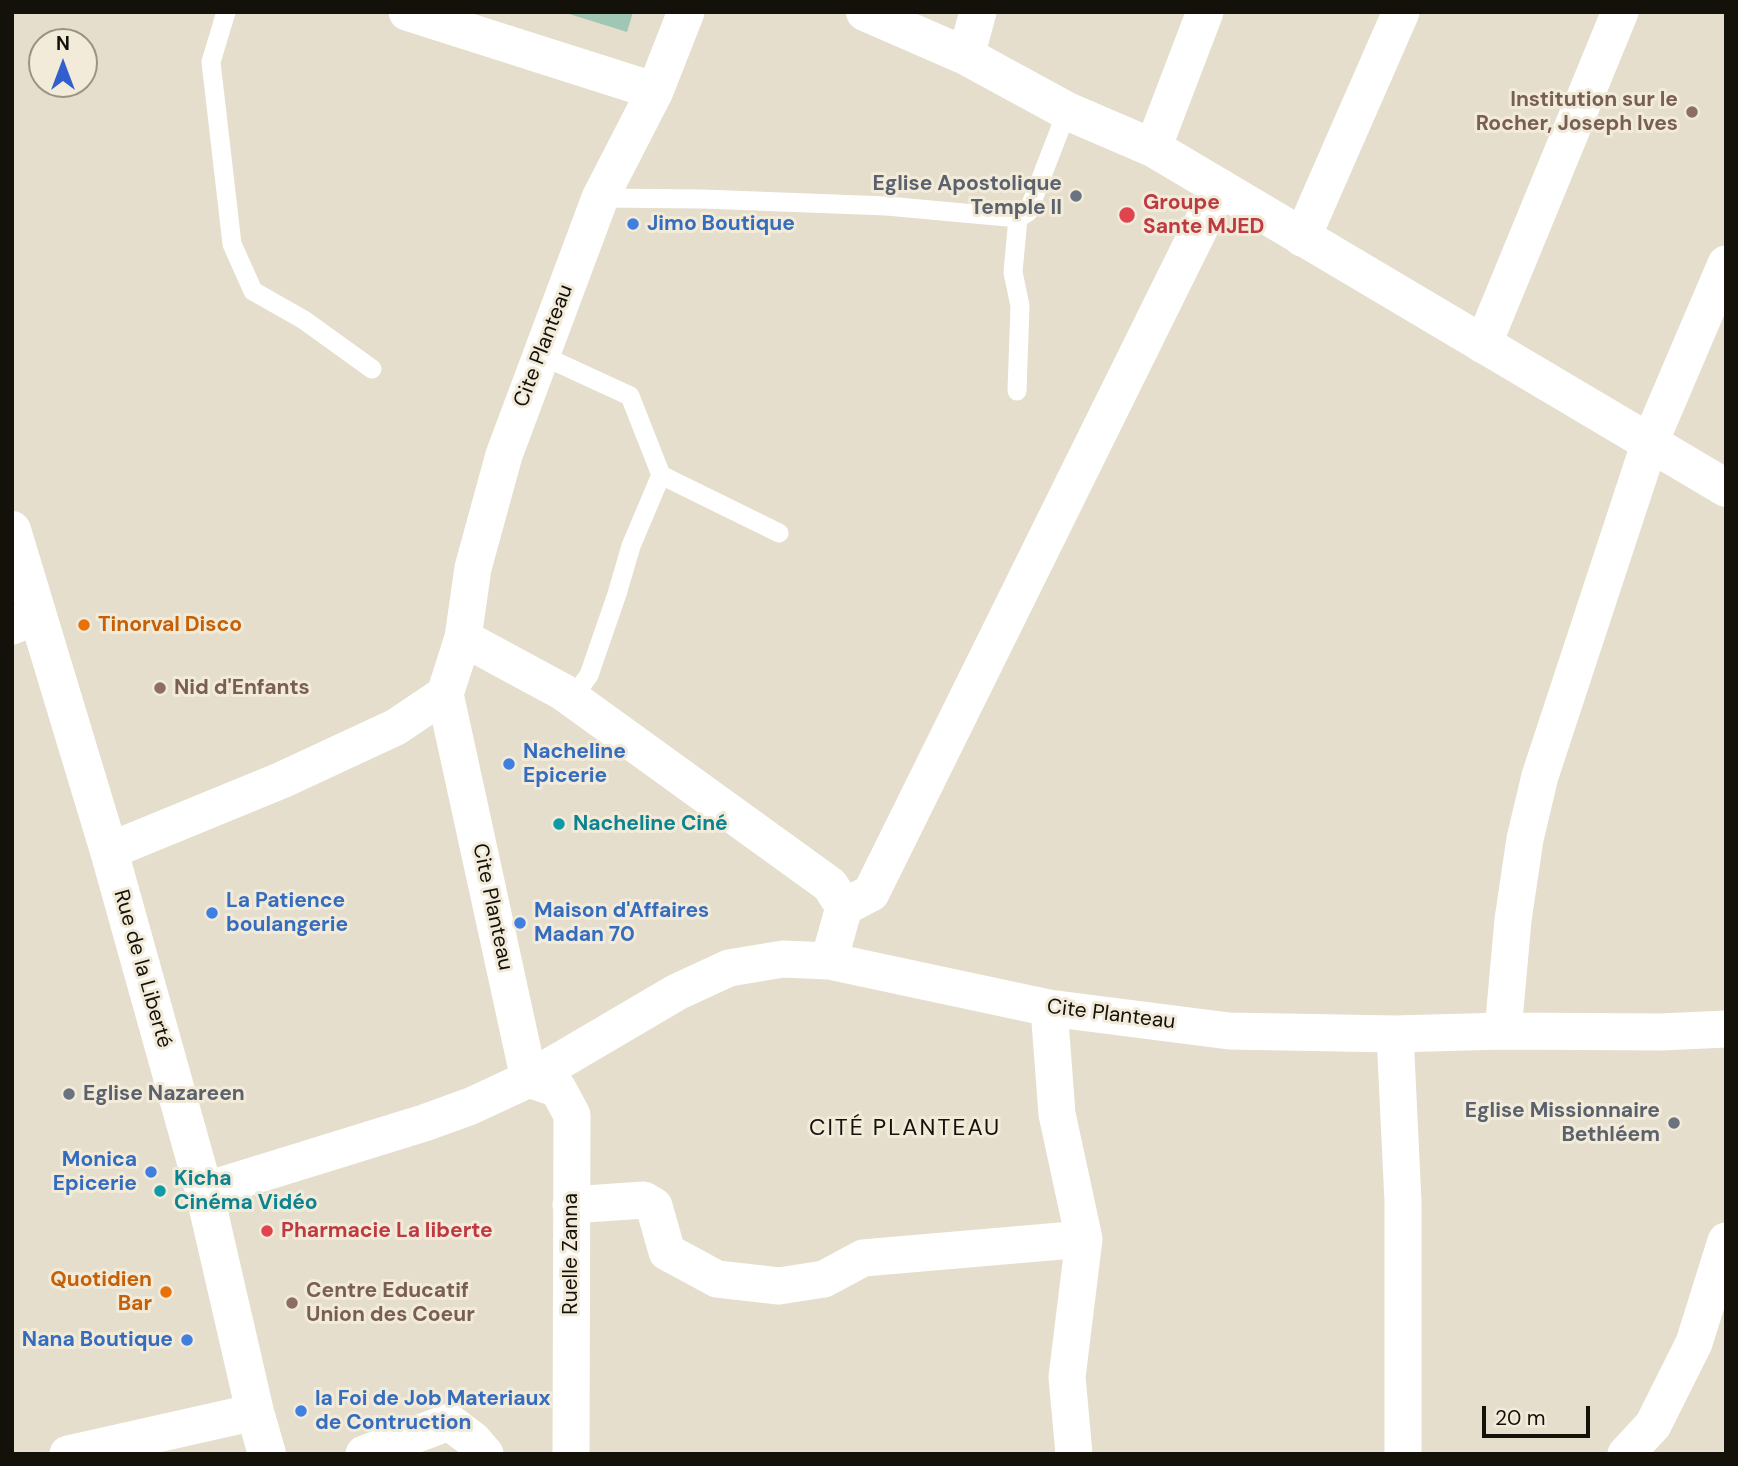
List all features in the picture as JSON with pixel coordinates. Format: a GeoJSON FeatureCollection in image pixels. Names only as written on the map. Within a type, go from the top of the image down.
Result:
{"type":"FeatureCollection","features":[{"type":"Feature","properties":{"kind":"street"},"geometry":{"type":"LineString","coordinates":[[408,12],[655,91]]}},
{"type":"Feature","properties":{"kind":"street","name":"Cite Planteau"},"geometry":{"type":"LineString","coordinates":[[529,1079],[445,694],[463,638],[473,568],[500,468],[600,198],[655,91],[686,12]]}},
{"type":"Feature","properties":{"kind":"street"},"geometry":{"type":"LineString","coordinates":[[865,12],[966,56],[1067,111],[1153,148],[1726,488]]}},
{"type":"Feature","properties":{"kind":"street"},"geometry":{"type":"LineString","coordinates":[[966,56],[978,12]]}},
{"type":"Feature","properties":{"kind":"street"},"geometry":{"type":"LineString","coordinates":[[1153,148],[1205,12]]}},
{"type":"Feature","properties":{"kind":"street"},"geometry":{"type":"LineString","coordinates":[[1303,238],[1401,12]]}},
{"type":"Feature","properties":{"kind":"street"},"geometry":{"type":"LineString","coordinates":[[1483,345],[1620,12]]}},
{"type":"Feature","properties":{"kind":"street"},"geometry":{"type":"LineString","coordinates":[[829,961],[844,907],[871,893],[1220,187]]}},
{"type":"Feature","properties":{"kind":"street"},"geometry":{"type":"LineString","coordinates":[[1503,1031],[1513,920],[1523,853],[1540,776],[1650,442],[1726,264]]}},
{"type":"Feature","properties":{"kind":"street","name":"Rue de la Liberté"},"geometry":{"type":"LineString","coordinates":[[12,530],[25,621],[109,850],[204,1191],[267,1454]]}},
{"type":"Feature","properties":{"kind":"street"},"geometry":{"type":"LineString","coordinates":[[463,638],[572,699],[830,885],[844,907]]}},
{"type":"Feature","properties":{"kind":"street"},"geometry":{"type":"LineString","coordinates":[[109,850],[282,780],[396,727],[445,694]]}},
{"type":"Feature","properties":{"kind":"street","name":"Cite Planteau"},"geometry":{"type":"LineString","coordinates":[[204,1191],[471,1107],[529,1079],[677,992],[729,968],[783,959],[829,961],[1048,1008],[1229,1031],[1395,1034],[1726,1029]]}},
{"type":"Feature","properties":{"kind":"street"},"geometry":{"type":"LineString","coordinates":[[1048,1008],[1057,1114],[1084,1239],[1067,1377],[1074,1454]]}},
{"type":"Feature","properties":{"kind":"street"},"geometry":{"type":"LineString","coordinates":[[1395,1034],[1403,1202],[1403,1454]]}},
{"type":"Feature","properties":{"kind":"street","name":"Ruelle Zanna"},"geometry":{"type":"LineString","coordinates":[[529,1079],[558,1089],[572,1115],[571,1454]]}},
{"type":"Feature","properties":{"kind":"street"},"geometry":{"type":"LineString","coordinates":[[571,1205],[644,1200],[654,1206],[667,1252],[717,1279],[779,1286],[824,1279],[863,1258],[1084,1239]]}},
{"type":"Feature","properties":{"kind":"street"},"geometry":{"type":"LineString","coordinates":[[1626,1454],[1653,1424],[1694,1343],[1726,1241]]}},
{"type":"Feature","properties":{"kind":"street"},"geometry":{"type":"LineString","coordinates":[[68,1454],[255,1412]]}},
{"type":"Feature","properties":{"kind":"street"},"geometry":{"type":"LineString","coordinates":[[364,1454],[449,1422],[473,1440],[485,1454]]}},
{"type":"Feature","properties":{"kind":"lane"},"geometry":{"type":"LineString","coordinates":[[226,12],[211,62],[232,244],[253,291],[304,320],[372,369]]}},
{"type":"Feature","properties":{"kind":"lane"},"geometry":{"type":"LineString","coordinates":[[600,198],[887,206],[1018,218],[1028,212],[1067,111]]}},
{"type":"Feature","properties":{"kind":"lane"},"geometry":{"type":"LineString","coordinates":[[1017,391],[1020,306],[1013,272],[1018,218]]}},
{"type":"Feature","properties":{"kind":"lane"},"geometry":{"type":"LineString","coordinates":[[541,355],[630,396],[661,475],[779,533]]}},
{"type":"Feature","properties":{"kind":"lane"},"geometry":{"type":"LineString","coordinates":[[572,699],[589,675],[631,546],[661,475]]}},
{"type":"Feature","properties":{"kind":"green space"},"geometry":{"type":"Polygon","coordinates":[[[563,12],[633,12],[627,32],[563,12]]]}},
{"type":"Feature","properties":{"kind":"place","name":"Institution sur le Rocher, Joseph Ives"},"geometry":{"type":"Point","coordinates":[1692,112]}},
{"type":"Feature","properties":{"kind":"place","name":"Eglise Apostolique Temple II"},"geometry":{"type":"Point","coordinates":[1076,196]}},
{"type":"Feature","properties":{"kind":"place","name":"Groupe Sante MJED"},"geometry":{"type":"Point","coordinates":[1127,215]}},
{"type":"Feature","properties":{"kind":"place","name":"Jimo Boutique"},"geometry":{"type":"Point","coordinates":[633,224]}},
{"type":"Feature","properties":{"kind":"place","name":"Tinorval Disco"},"geometry":{"type":"Point","coordinates":[84,625]}},
{"type":"Feature","properties":{"kind":"place","name":"Nid d'Enfants"},"geometry":{"type":"Point","coordinates":[160,688]}},
{"type":"Feature","properties":{"kind":"place","name":"Nacheline Epicerie"},"geometry":{"type":"Point","coordinates":[509,764]}},
{"type":"Feature","properties":{"kind":"place","name":"Nacheline Ciné"},"geometry":{"type":"Point","coordinates":[559,824]}},
{"type":"Feature","properties":{"kind":"place","name":"La Patience boulangerie"},"geometry":{"type":"Point","coordinates":[212,913]}},
{"type":"Feature","properties":{"kind":"place","name":"Maison d'Affaires Madan 70"},"geometry":{"type":"Point","coordinates":[520,923]}},
{"type":"Feature","properties":{"kind":"place","name":"Eglise Nazareen"},"geometry":{"type":"Point","coordinates":[69,1094]}},
{"type":"Feature","properties":{"kind":"place","name":"Eglise Missionnaire Bethléem"},"geometry":{"type":"Point","coordinates":[1674,1123]}},
{"type":"Feature","properties":{"kind":"place","name":"Monica Epicerie"},"geometry":{"type":"Point","coordinates":[151,1172]}},
{"type":"Feature","properties":{"kind":"place","name":"Kicha Cinéma Vidéo"},"geometry":{"type":"Point","coordinates":[160,1191]}},
{"type":"Feature","properties":{"kind":"place","name":"Pharmacie La liberte"},"geometry":{"type":"Point","coordinates":[267,1231]}},
{"type":"Feature","properties":{"kind":"place","name":"Quotidien Bar"},"geometry":{"type":"Point","coordinates":[166,1292]}},
{"type":"Feature","properties":{"kind":"place","name":"Centre Educatif Union des Coeur"},"geometry":{"type":"Point","coordinates":[292,1303]}},
{"type":"Feature","properties":{"kind":"place","name":"Nana Boutique"},"geometry":{"type":"Point","coordinates":[187,1340]}},
{"type":"Feature","properties":{"kind":"place","name":"la Foi de Job Materiaux de Contruction"},"geometry":{"type":"Point","coordinates":[301,1411]}},
{"type":"Feature","properties":{"kind":"district","name":"CITÉ PLANTEAU"},"geometry":{"type":"Point","coordinates":[905,1129]}}]}
